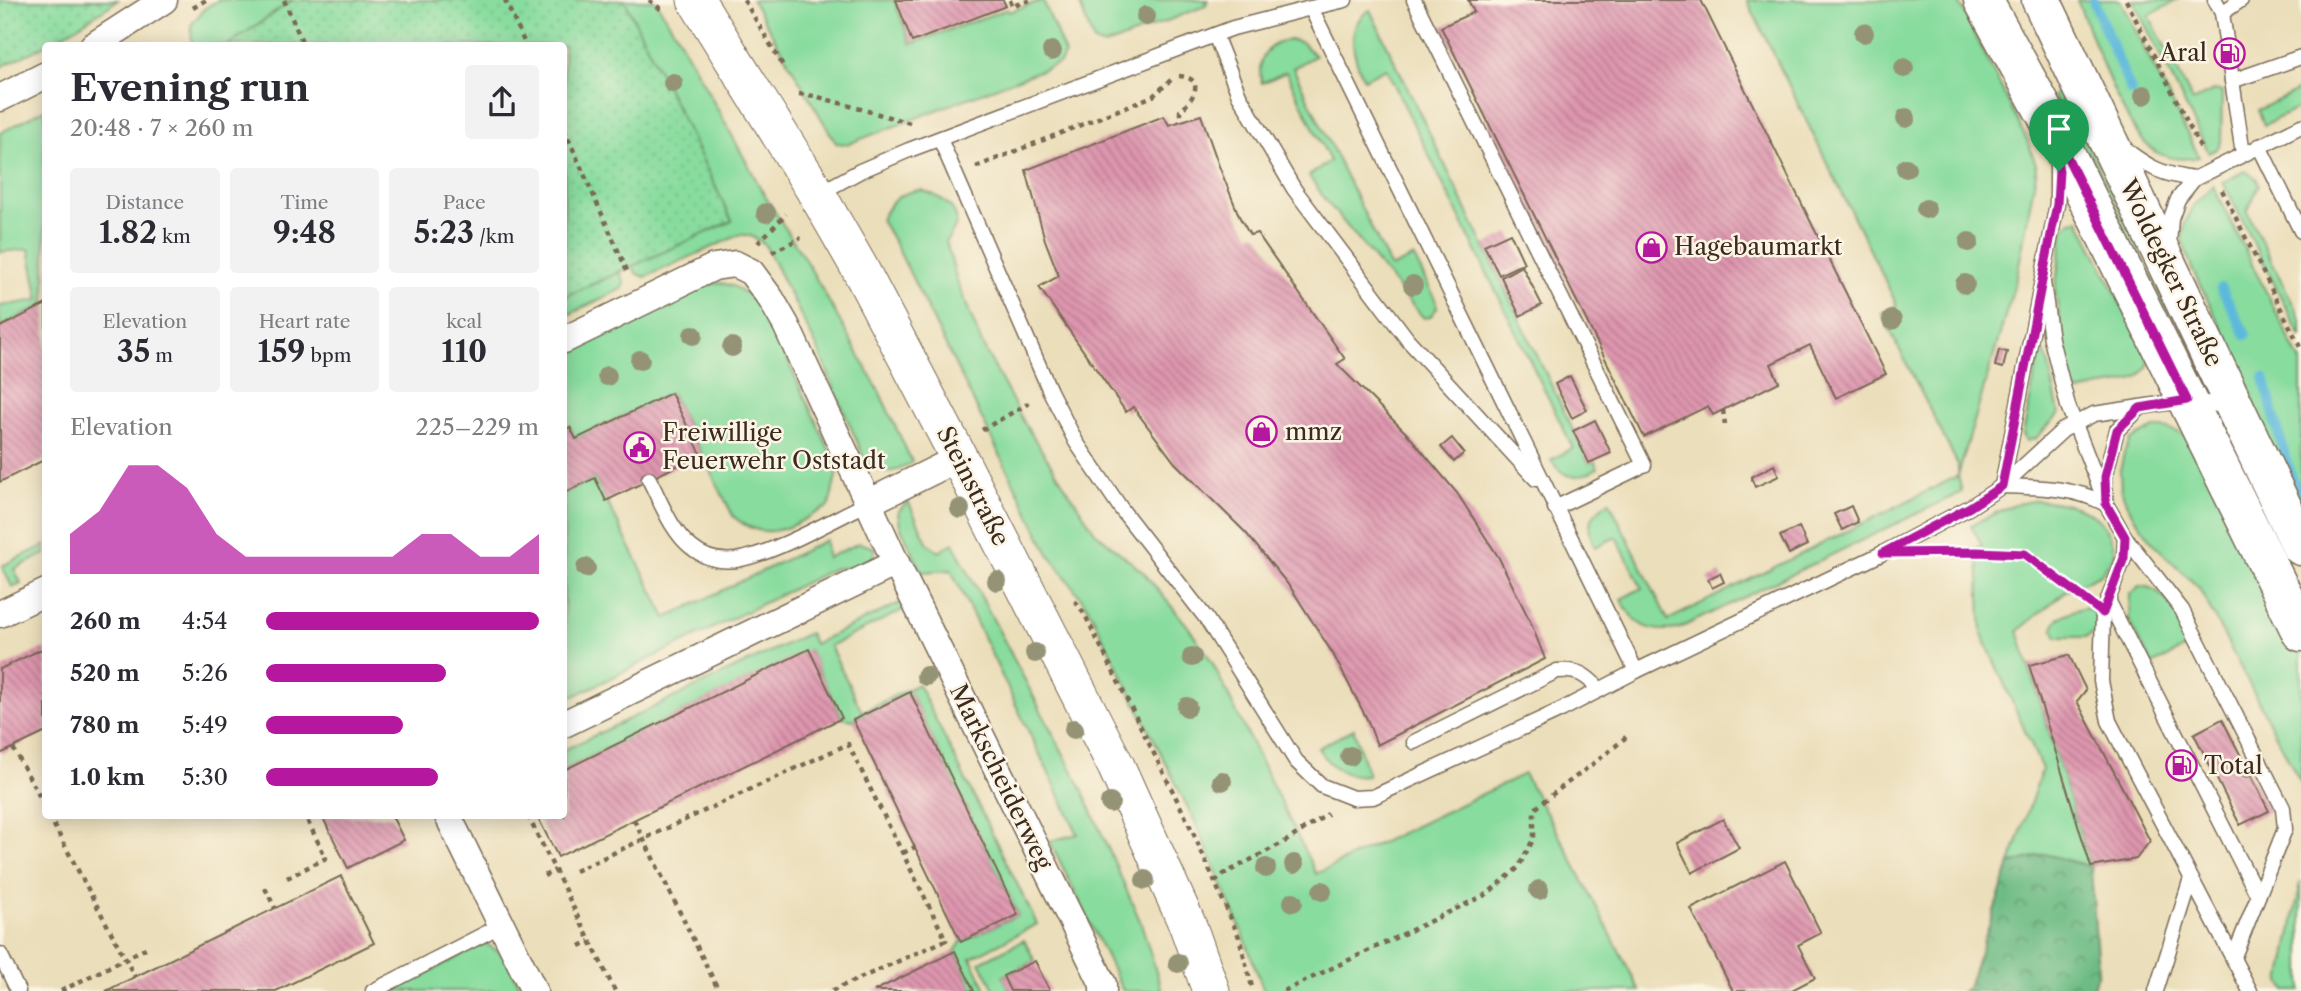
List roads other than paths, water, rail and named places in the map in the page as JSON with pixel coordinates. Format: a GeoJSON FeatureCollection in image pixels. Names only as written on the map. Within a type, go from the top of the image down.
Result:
{"type":"FeatureCollection","features":[{"type":"Feature","properties":{"kind":"main road","name":"Woldegker Straße"},"geometry":{"type":"LineString","coordinates":[[1983,0],[2049,120],[2301,632]]}},
{"type":"Feature","properties":{"kind":"main road","name":"Woldegker Straße"},"geometry":{"type":"LineString","coordinates":[[2041,0],[2301,546]]}},
{"type":"Feature","properties":{"kind":"street"},"geometry":{"type":"LineString","coordinates":[[99,42],[164,0]]}},
{"type":"Feature","properties":{"kind":"street","name":"Steinstraße"},"geometry":{"type":"LineString","coordinates":[[696,0],[970,444],[1188,926],[1211,991]]}},
{"type":"Feature","properties":{"kind":"street"},"geometry":{"type":"LineString","coordinates":[[0,98],[42,77]]}},
{"type":"Feature","properties":{"kind":"street","name":"Markscheiderweg"},"geometry":{"type":"LineString","coordinates":[[567,339],[703,272],[725,264],[734,264],[751,272],[786,325],[896,563],[1102,984],[1103,991]]}},
{"type":"Feature","properties":{"kind":"street"},"geometry":{"type":"LineString","coordinates":[[868,503],[970,444]]}},
{"type":"Feature","properties":{"kind":"street"},"geometry":{"type":"LineString","coordinates":[[567,723],[896,563]]}},
{"type":"Feature","properties":{"kind":"street"},"geometry":{"type":"LineString","coordinates":[[2,609],[42,594]]}},
{"type":"Feature","properties":{"kind":"street"},"geometry":{"type":"LineString","coordinates":[[449,819],[534,991]]}},
{"type":"Feature","properties":{"kind":"lane"},"geometry":{"type":"LineString","coordinates":[[817,194],[873,165],[1215,35],[1345,0]]}},
{"type":"Feature","properties":{"kind":"lane"},"geometry":{"type":"LineString","coordinates":[[1414,0],[1641,466],[1555,508]]}},
{"type":"Feature","properties":{"kind":"lane"},"geometry":{"type":"LineString","coordinates":[[2241,0],[2219,7],[2243,154]]}},
{"type":"Feature","properties":{"kind":"lane"},"geometry":{"type":"LineString","coordinates":[[1311,8],[1636,671]]}},
{"type":"Feature","properties":{"kind":"lane"},"geometry":{"type":"LineString","coordinates":[[1215,35],[1239,95],[1294,189],[1408,340],[1546,490]]}},
{"type":"Feature","properties":{"kind":"lane"},"geometry":{"type":"LineString","coordinates":[[2232,82],[2301,57]]}},
{"type":"Feature","properties":{"kind":"lane"},"geometry":{"type":"LineString","coordinates":[[2095,113],[2125,150],[2145,165],[2167,175],[2194,179]]}},
{"type":"Feature","properties":{"kind":"lane"},"geometry":{"type":"LineString","coordinates":[[2002,486],[2057,204],[2059,171],[2049,120]]}},
{"type":"Feature","properties":{"kind":"lane"},"geometry":{"type":"LineString","coordinates":[[2176,283],[2169,239],[2171,218],[2178,199],[2194,179],[2301,126]]}},
{"type":"Feature","properties":{"kind":"lane"},"geometry":{"type":"LineString","coordinates":[[940,139],[1050,391],[1076,442],[1122,510],[1206,618],[1296,761],[1322,786],[1353,798],[1373,797],[1883,553],[1970,507],[2002,486],[2074,422],[2094,414],[2187,400],[2235,408]]}},
{"type":"Feature","properties":{"kind":"lane"},"geometry":{"type":"LineString","coordinates":[[2259,146],[2301,231]]}},
{"type":"Feature","properties":{"kind":"lane"},"geometry":{"type":"LineString","coordinates":[[2043,282],[2050,339],[2074,422],[2106,504],[2125,537],[2182,610],[2254,765],[2283,808],[2285,829],[2233,959]]}},
{"type":"Feature","properties":{"kind":"lane"},"geometry":{"type":"LineString","coordinates":[[2106,504],[2105,477],[2117,430],[2140,408]]}},
{"type":"Feature","properties":{"kind":"lane"},"geometry":{"type":"LineString","coordinates":[[649,479],[674,527],[691,547],[711,559],[736,560],[768,550],[868,503]]}},
{"type":"Feature","properties":{"kind":"lane"},"geometry":{"type":"LineString","coordinates":[[2002,486],[2049,487],[2078,493],[2106,504]]}},
{"type":"Feature","properties":{"kind":"lane"},"geometry":{"type":"LineString","coordinates":[[2125,537],[2124,558],[2105,607],[2101,681],[2109,722],[2250,991]]}},
{"type":"Feature","properties":{"kind":"lane"},"geometry":{"type":"LineString","coordinates":[[2105,607],[2205,791],[2258,896]]}},
{"type":"Feature","properties":{"kind":"lane"},"geometry":{"type":"LineString","coordinates":[[1414,742],[1557,671],[1571,670],[1586,674],[1600,690]]}},
{"type":"Feature","properties":{"kind":"lane"},"geometry":{"type":"LineString","coordinates":[[2205,791],[2219,784]]}},
{"type":"Feature","properties":{"kind":"lane"},"geometry":{"type":"LineString","coordinates":[[2156,991],[2191,879]]}},
{"type":"Feature","properties":{"kind":"lane"},"geometry":{"type":"LineString","coordinates":[[373,991],[502,925]]}},
{"type":"Feature","properties":{"kind":"lane"},"geometry":{"type":"LineString","coordinates":[[0,954],[18,991]]}},
{"type":"Feature","properties":{"kind":"waterway"},"geometry":{"type":"LineString","coordinates":[[2093,0],[2131,91]]}},
{"type":"Feature","properties":{"kind":"waterway"},"geometry":{"type":"LineString","coordinates":[[2221,288],[2246,335]]}},
{"type":"Feature","properties":{"kind":"waterway"},"geometry":{"type":"LineString","coordinates":[[2264,378],[2287,464],[2301,500]]}},
{"type":"Feature","properties":{"kind":"place","name":"Aral"},"geometry":{"type":"Point","coordinates":[2230,53]}},
{"type":"Feature","properties":{"kind":"place","name":"Hagebaumarkt"},"geometry":{"type":"Point","coordinates":[1651,247]}},
{"type":"Feature","properties":{"kind":"place","name":"mmz"},"geometry":{"type":"Point","coordinates":[1262,432]}},
{"type":"Feature","properties":{"kind":"place","name":"Freiwillige Feuerwehr Oststadt"},"geometry":{"type":"Point","coordinates":[639,447]}},
{"type":"Feature","properties":{"kind":"place","name":"Total"},"geometry":{"type":"Point","coordinates":[2181,766]}}]}
